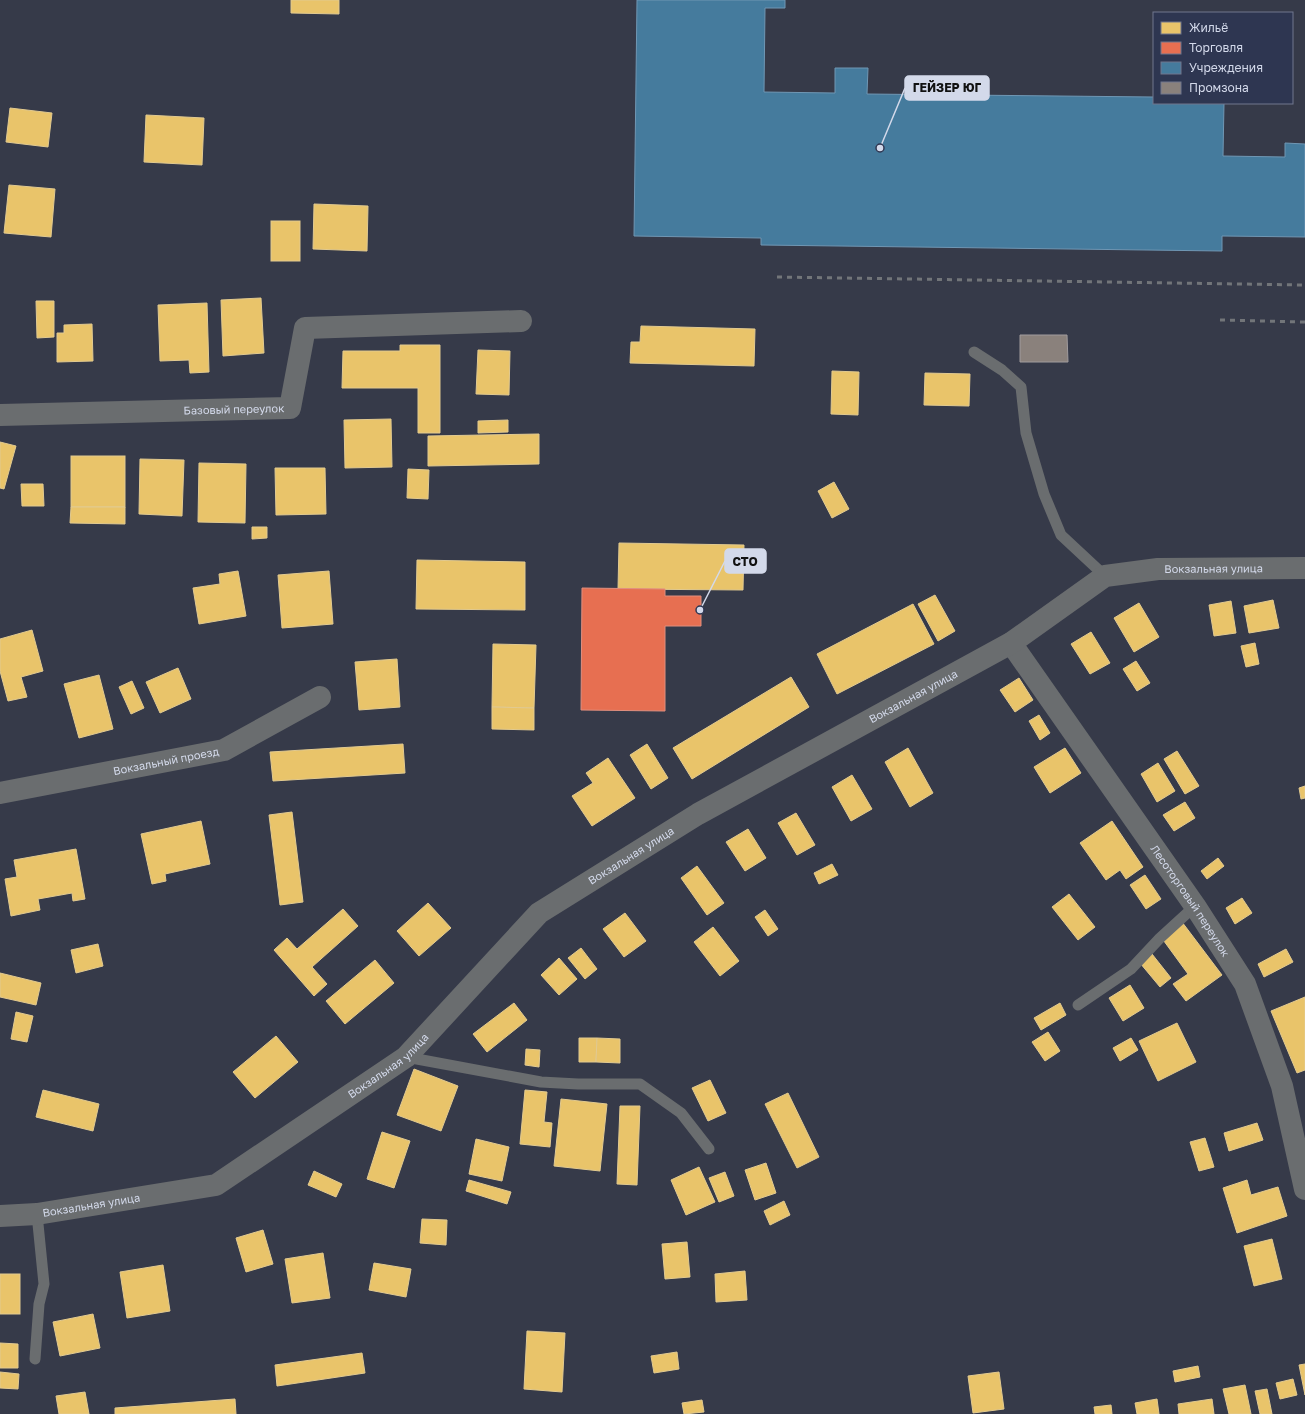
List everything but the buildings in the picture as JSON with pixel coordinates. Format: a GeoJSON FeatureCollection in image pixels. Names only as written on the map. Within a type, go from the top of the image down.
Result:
{"type":"FeatureCollection","features":[{"type":"Feature","properties":{"kind":"street","name":"Базовый переулок"},"geometry":{"type":"LineString","coordinates":[[0,415],[290,408],[305,328],[521,321]]}},
{"type":"Feature","properties":{"kind":"street","name":"Вокзальная улица"},"geometry":{"type":"LineString","coordinates":[[0,1216],[37,1214],[216,1185],[406,1058],[539,913],[698,814],[1011,643],[1105,576],[1158,569],[1305,568]]}},
{"type":"Feature","properties":{"kind":"street","name":"Лесоторговый переулок"},"geometry":{"type":"LineString","coordinates":[[1011,643],[1195,906],[1245,984],[1282,1086],[1305,1189]]}},
{"type":"Feature","properties":{"kind":"street","name":"Вокзальный проезд"},"geometry":{"type":"LineString","coordinates":[[0,794],[224,750],[320,697]]}},
{"type":"Feature","properties":{"kind":"lane"},"geometry":{"type":"LineString","coordinates":[[974,352],[1002,370],[1021,387],[1026,433],[1044,494],[1061,535],[1105,576]]}},
{"type":"Feature","properties":{"kind":"lane"},"geometry":{"type":"LineString","coordinates":[[1078,1005],[1131,969],[1160,938],[1195,906]]}},
{"type":"Feature","properties":{"kind":"lane"},"geometry":{"type":"LineString","coordinates":[[406,1058],[541,1082],[578,1084],[640,1084],[681,1113],[709,1149]]}},
{"type":"Feature","properties":{"kind":"lane"},"geometry":{"type":"LineString","coordinates":[[35,1359],[39,1304],[44,1284],[37,1214]]}},
{"type":"Feature","properties":{"kind":"railway"},"geometry":{"type":"LineString","coordinates":[[777,277],[1305,285]]}},
{"type":"Feature","properties":{"kind":"railway"},"geometry":{"type":"LineString","coordinates":[[1220,320],[1305,322]]}},
{"type":"Feature","properties":{"kind":"place","name":"ГЕЙЗЕР ЮГ"},"geometry":{"type":"Point","coordinates":[880,148]}},
{"type":"Feature","properties":{"kind":"place","name":"СТО"},"geometry":{"type":"Point","coordinates":[700,610]}}]}
